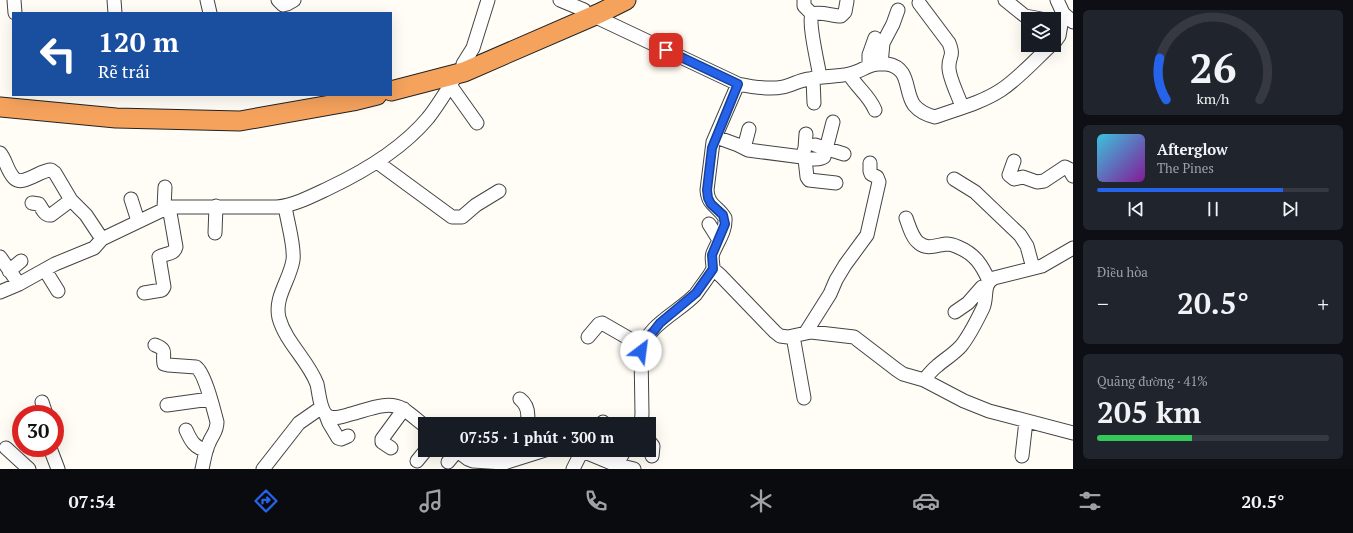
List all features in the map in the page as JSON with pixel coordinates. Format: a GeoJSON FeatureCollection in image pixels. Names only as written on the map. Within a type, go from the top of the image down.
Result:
{"type":"FeatureCollection","features":[{"type":"Feature","properties":{"kind":"highway"},"geometry":{"type":"LineString","coordinates":[[589,13],[607,0]]}},
{"type":"Feature","properties":{"kind":"highway"},"geometry":{"type":"LineString","coordinates":[[392,92],[456,74],[589,13],[626,0]]}},
{"type":"Feature","properties":{"kind":"highway"},"geometry":{"type":"LineString","coordinates":[[392,84],[456,74]]}},
{"type":"Feature","properties":{"kind":"highway"},"geometry":{"type":"LineString","coordinates":[[0,98],[119,110],[238,112],[340,96]]}},
{"type":"Feature","properties":{"kind":"highway"},"geometry":{"type":"LineString","coordinates":[[0,107],[116,118],[240,121],[353,101],[372,96]]}},
{"type":"Feature","properties":{"kind":"street"},"geometry":{"type":"LineString","coordinates":[[14,0],[15,12]]}},
{"type":"Feature","properties":{"kind":"street"},"geometry":{"type":"LineString","coordinates":[[114,0],[115,12]]}},
{"type":"Feature","properties":{"kind":"street"},"geometry":{"type":"LineString","coordinates":[[207,0],[210,12]]}},
{"type":"Feature","properties":{"kind":"street"},"geometry":{"type":"LineString","coordinates":[[278,0],[283,5],[294,0]]}},
{"type":"Feature","properties":{"kind":"street"},"geometry":{"type":"LineString","coordinates":[[0,292],[19,284],[55,264],[94,248],[102,239],[167,207],[285,206],[307,198],[368,168],[394,150],[410,136],[446,94],[456,74],[473,48],[488,0]]}},
{"type":"Feature","properties":{"kind":"street"},"geometry":{"type":"LineString","coordinates":[[560,0],[738,84],[768,88],[781,87],[817,77],[850,74],[875,64],[889,65],[897,68],[904,74],[914,104],[927,115],[935,117],[986,98],[1000,90],[1044,52]]}},
{"type":"Feature","properties":{"kind":"street"},"geometry":{"type":"LineString","coordinates":[[804,0],[804,6],[812,14]]}},
{"type":"Feature","properties":{"kind":"street"},"geometry":{"type":"LineString","coordinates":[[1005,0],[1021,13]]}},
{"type":"Feature","properties":{"kind":"street"},"geometry":{"type":"LineString","coordinates":[[1058,0],[1063,19]]}},
{"type":"Feature","properties":{"kind":"street"},"geometry":{"type":"LineString","coordinates":[[812,14],[816,13],[841,16],[845,12],[847,1]]}},
{"type":"Feature","properties":{"kind":"street"},"geometry":{"type":"LineString","coordinates":[[919,3],[952,50],[949,68],[962,107]]}},
{"type":"Feature","properties":{"kind":"street"},"geometry":{"type":"LineString","coordinates":[[875,64],[898,10]]}},
{"type":"Feature","properties":{"kind":"street"},"geometry":{"type":"LineString","coordinates":[[812,14],[817,77],[814,103]]}},
{"type":"Feature","properties":{"kind":"street"},"geometry":{"type":"LineString","coordinates":[[875,38],[869,55],[875,64]]}},
{"type":"Feature","properties":{"kind":"street"},"geometry":{"type":"LineString","coordinates":[[456,74],[477,123]]}},
{"type":"Feature","properties":{"kind":"street"},"geometry":{"type":"LineString","coordinates":[[850,74],[855,85],[869,98],[875,110]]}},
{"type":"Feature","properties":{"kind":"street"},"geometry":{"type":"LineString","coordinates":[[641,417],[642,346],[645,340],[660,323],[696,293],[713,269],[712,255],[725,227],[725,218],[711,204],[708,198],[707,190],[712,148],[738,84]]}},
{"type":"Feature","properties":{"kind":"street"},"geometry":{"type":"LineString","coordinates":[[716,137],[752,151],[822,159],[824,157],[820,147],[833,122]]}},
{"type":"Feature","properties":{"kind":"street"},"geometry":{"type":"LineString","coordinates":[[744,148],[749,129]]}},
{"type":"Feature","properties":{"kind":"street"},"geometry":{"type":"LineString","coordinates":[[806,134],[803,158],[808,177],[810,180],[836,183]]}},
{"type":"Feature","properties":{"kind":"street"},"geometry":{"type":"LineString","coordinates":[[820,147],[844,154]]}},
{"type":"Feature","properties":{"kind":"street"},"geometry":{"type":"LineString","coordinates":[[0,153],[14,178],[18,181],[24,181],[43,171],[51,170],[55,173],[71,200],[86,215],[102,239]]}},
{"type":"Feature","properties":{"kind":"street"},"geometry":{"type":"LineString","coordinates":[[1014,161],[1009,175],[1014,179],[1023,177],[1037,182],[1044,181],[1065,167],[1068,168],[1073,176]]}},
{"type":"Feature","properties":{"kind":"street"},"geometry":{"type":"LineString","coordinates":[[377,162],[452,217],[462,217],[476,205],[499,191]]}},
{"type":"Feature","properties":{"kind":"street"},"geometry":{"type":"LineString","coordinates":[[806,332],[830,294],[845,265],[867,234],[879,182],[877,177],[871,174],[870,163]]}},
{"type":"Feature","properties":{"kind":"street"},"geometry":{"type":"LineString","coordinates":[[954,179],[975,192],[1020,235],[1027,246],[1033,268]]}},
{"type":"Feature","properties":{"kind":"street"},"geometry":{"type":"LineString","coordinates":[[144,294],[162,290],[164,287],[159,257],[172,253],[176,247],[167,207],[165,187]]}},
{"type":"Feature","properties":{"kind":"street"},"geometry":{"type":"LineString","coordinates":[[131,199],[138,221]]}},
{"type":"Feature","properties":{"kind":"street"},"geometry":{"type":"LineString","coordinates":[[41,225],[50,220],[51,215],[71,200]]}},
{"type":"Feature","properties":{"kind":"street"},"geometry":{"type":"LineString","coordinates":[[32,204],[39,204],[46,214],[51,215]]}},
{"type":"Feature","properties":{"kind":"street"},"geometry":{"type":"LineString","coordinates":[[215,233],[216,206]]}},
{"type":"Feature","properties":{"kind":"street"},"geometry":{"type":"LineString","coordinates":[[285,206],[293,252],[293,261],[278,301],[279,318],[284,330],[316,384],[329,423],[338,438],[341,439],[348,436]]}},
{"type":"Feature","properties":{"kind":"street"},"geometry":{"type":"LineString","coordinates":[[906,218],[916,240],[920,245],[934,247],[946,244],[953,245],[972,254],[985,272],[988,284],[984,306],[964,342],[936,366],[924,380]]}},
{"type":"Feature","properties":{"kind":"street"},"geometry":{"type":"LineString","coordinates":[[709,224],[720,240]]}},
{"type":"Feature","properties":{"kind":"street"},"geometry":{"type":"LineString","coordinates":[[955,312],[968,303],[982,287],[994,278],[1042,266],[1073,248]]}},
{"type":"Feature","properties":{"kind":"street"},"geometry":{"type":"LineString","coordinates":[[0,257],[19,284]]}},
{"type":"Feature","properties":{"kind":"street"},"geometry":{"type":"LineString","coordinates":[[9,270],[20,261]]}},
{"type":"Feature","properties":{"kind":"street"},"geometry":{"type":"LineString","coordinates":[[713,269],[780,336],[793,336],[806,332],[854,337],[896,370],[903,374],[924,380],[964,401],[989,411],[1073,432]]}},
{"type":"Feature","properties":{"kind":"street"},"geometry":{"type":"LineString","coordinates":[[45,270],[58,291]]}},
{"type":"Feature","properties":{"kind":"street"},"geometry":{"type":"LineString","coordinates":[[588,336],[602,322],[642,346]]}},
{"type":"Feature","properties":{"kind":"street"},"geometry":{"type":"LineString","coordinates":[[793,336],[804,398]]}},
{"type":"Feature","properties":{"kind":"street"},"geometry":{"type":"LineString","coordinates":[[155,345],[164,350],[164,364],[196,367],[200,370],[217,422],[216,432],[208,444],[202,469]]}},
{"type":"Feature","properties":{"kind":"street"},"geometry":{"type":"LineString","coordinates":[[167,405],[210,399]]}},
{"type":"Feature","properties":{"kind":"street"},"geometry":{"type":"LineString","coordinates":[[520,400],[525,403],[527,407],[527,417]]}},
{"type":"Feature","properties":{"kind":"street"},"geometry":{"type":"LineString","coordinates":[[324,411],[330,417],[343,417],[380,406],[398,406],[418,420]]}},
{"type":"Feature","properties":{"kind":"street"},"geometry":{"type":"LineString","coordinates":[[391,448],[382,442],[382,439],[404,409]]}},
{"type":"Feature","properties":{"kind":"street"},"geometry":{"type":"LineString","coordinates":[[263,469],[299,423],[324,411]]}},
{"type":"Feature","properties":{"kind":"street"},"geometry":{"type":"LineString","coordinates":[[1022,456],[1026,421]]}},
{"type":"Feature","properties":{"kind":"street"},"geometry":{"type":"LineString","coordinates":[[186,430],[194,444],[202,449],[207,449]]}},
{"type":"Feature","properties":{"kind":"street"},"geometry":{"type":"LineString","coordinates":[[6,448],[29,469]]}},
{"type":"Feature","properties":{"kind":"street"},"geometry":{"type":"LineString","coordinates":[[53,457],[58,469]]}},
{"type":"Feature","properties":{"kind":"street"},"geometry":{"type":"LineString","coordinates":[[417,461],[420,457]]}},
{"type":"Feature","properties":{"kind":"street"},"geometry":{"type":"LineString","coordinates":[[448,462],[451,457]]}},
{"type":"Feature","properties":{"kind":"street"},"geometry":{"type":"LineString","coordinates":[[465,457],[473,461],[504,463],[509,466],[516,459],[522,457]]}},
{"type":"Feature","properties":{"kind":"street"},"geometry":{"type":"LineString","coordinates":[[573,469],[578,457]]}},
{"type":"Feature","properties":{"kind":"street"},"geometry":{"type":"LineString","coordinates":[[597,457],[623,468],[624,457]]}},
{"type":"Feature","properties":{"kind":"route"},"geometry":{"type":"LineString","coordinates":[[641,351],[645,340],[660,323],[696,293],[713,269],[712,255],[725,227],[725,218],[711,204],[708,198],[707,190],[712,148],[713,142],[738,84],[666,50]]}}]}
